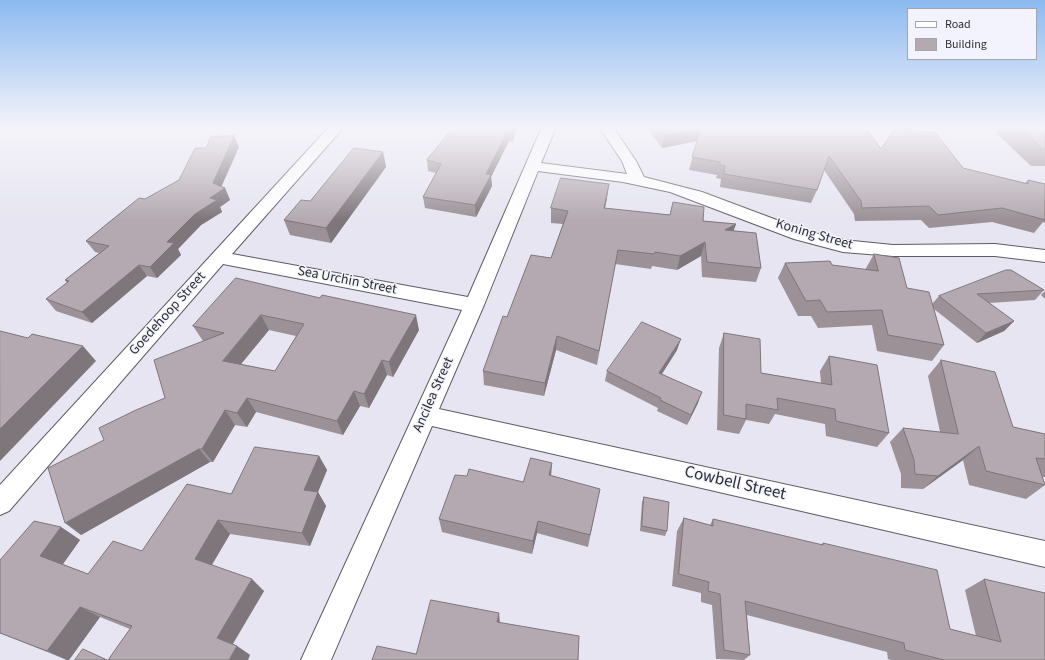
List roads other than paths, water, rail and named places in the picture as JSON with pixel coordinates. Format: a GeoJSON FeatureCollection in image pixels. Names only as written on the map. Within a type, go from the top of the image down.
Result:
{"type":"FeatureCollection","features":[{"type":"Feature","properties":{"kind":"street","name":"Goedehoop Street"},"geometry":{"type":"LineString","coordinates":[[0,503],[309,158]]}},
{"type":"Feature","properties":{"kind":"street","name":"Ancilea Street"},"geometry":{"type":"LineString","coordinates":[[316,660],[474,305],[536,158]]}},
{"type":"Feature","properties":{"kind":"street"},"geometry":{"type":"LineString","coordinates":[[627,158],[637,179]]}},
{"type":"Feature","properties":{"kind":"street","name":"Koning Street"},"geometry":{"type":"LineString","coordinates":[[533,166],[637,179],[677,190],[797,233],[842,246],[883,251],[993,250],[1045,256]]}},
{"type":"Feature","properties":{"kind":"street","name":"Sea Urchin Street"},"geometry":{"type":"LineString","coordinates":[[219,257],[474,305]]}},
{"type":"Feature","properties":{"kind":"street","name":"Cowbell Street"},"geometry":{"type":"LineString","coordinates":[[425,415],[1045,554]]}}]}
